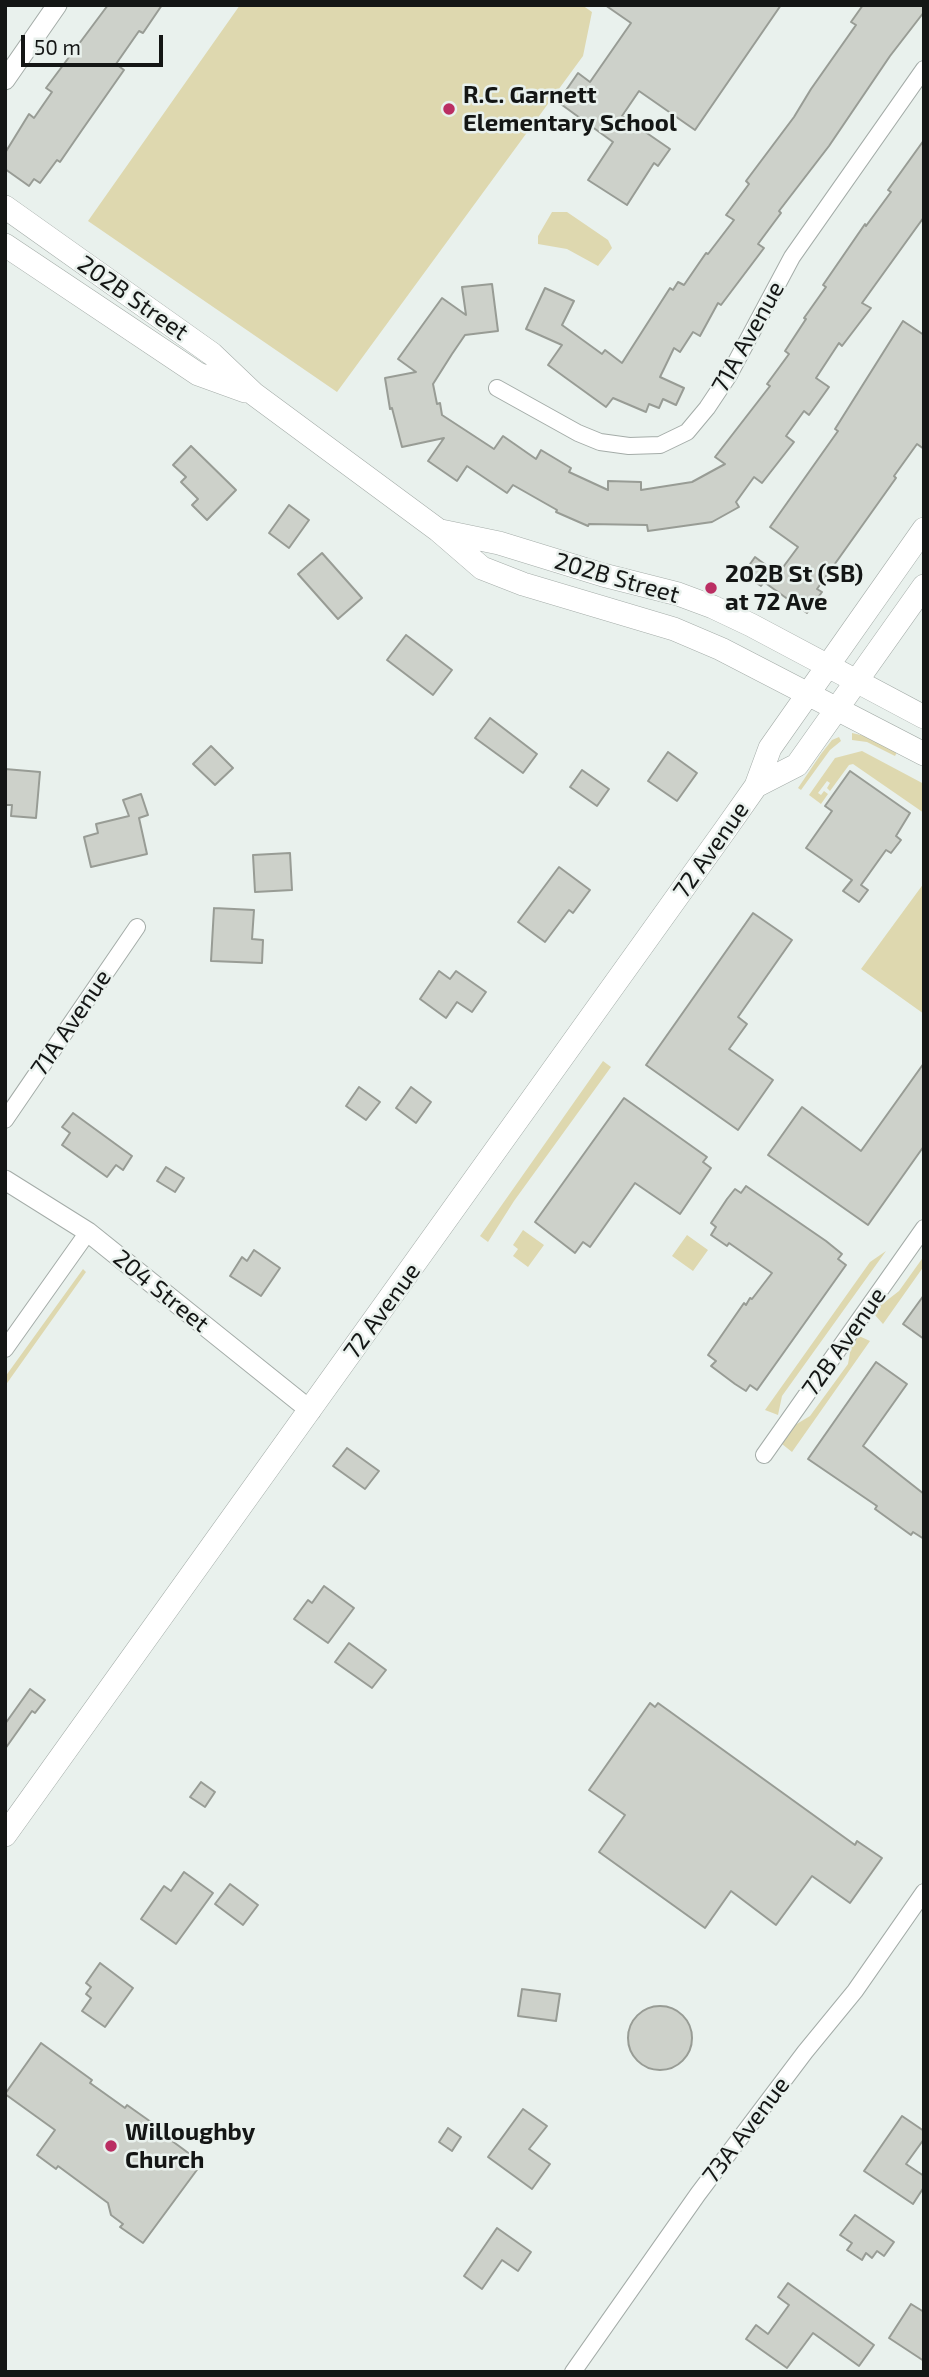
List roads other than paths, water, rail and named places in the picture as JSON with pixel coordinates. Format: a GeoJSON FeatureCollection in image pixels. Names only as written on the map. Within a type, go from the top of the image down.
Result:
{"type":"FeatureCollection","features":[{"type":"Feature","properties":{"kind":"main road","name":"202B Street"},"geometry":{"type":"LineString","coordinates":[[5,208],[212,354],[254,394],[438,530],[482,568],[523,584],[674,629],[721,649],[924,754]]}},
{"type":"Feature","properties":{"kind":"main road","name":"202B Street"},"geometry":{"type":"LineString","coordinates":[[5,245],[198,374],[254,394]]}},
{"type":"Feature","properties":{"kind":"main road","name":"72 Avenue"},"geometry":{"type":"LineString","coordinates":[[5,1835],[756,786],[770,748],[924,529]]}},
{"type":"Feature","properties":{"kind":"main road","name":"202B Street"},"geometry":{"type":"LineString","coordinates":[[438,530],[499,543],[603,575],[677,594],[751,625],[924,717]]}},
{"type":"Feature","properties":{"kind":"main road","name":"72 Avenue"},"geometry":{"type":"LineString","coordinates":[[756,786],[797,765],[924,586]]}},
{"type":"Feature","properties":{"kind":"street"},"geometry":{"type":"LineString","coordinates":[[5,80],[57,5]]}},
{"type":"Feature","properties":{"kind":"street","name":"71A Avenue"},"geometry":{"type":"LineString","coordinates":[[497,388],[578,433],[600,442],[629,446],[660,445],[687,432],[729,375],[792,257],[924,69]]}},
{"type":"Feature","properties":{"kind":"street","name":"71A Avenue"},"geometry":{"type":"LineString","coordinates":[[5,1120],[137,927]]}},
{"type":"Feature","properties":{"kind":"street","name":"204 Street"},"geometry":{"type":"LineString","coordinates":[[5,1180],[88,1232],[311,1411]]}},
{"type":"Feature","properties":{"kind":"street","name":"72B Avenue"},"geometry":{"type":"LineString","coordinates":[[764,1455],[924,1228]]}},
{"type":"Feature","properties":{"kind":"street"},"geometry":{"type":"LineString","coordinates":[[5,1349],[88,1232]]}},
{"type":"Feature","properties":{"kind":"street","name":"73A Avenue"},"geometry":{"type":"LineString","coordinates":[[573,2372],[698,2194],[805,2052],[855,1991],[924,1892]]}},
{"type":"Feature","properties":{"kind":"place","name":"R.C. Garnett Elementary School"},"geometry":{"type":"Point","coordinates":[449,109]}},
{"type":"Feature","properties":{"kind":"place","name":"202B St (SB) at 72 Ave"},"geometry":{"type":"Point","coordinates":[711,588]}},
{"type":"Feature","properties":{"kind":"place","name":"Willoughby Church"},"geometry":{"type":"Point","coordinates":[111,2146]}}]}
